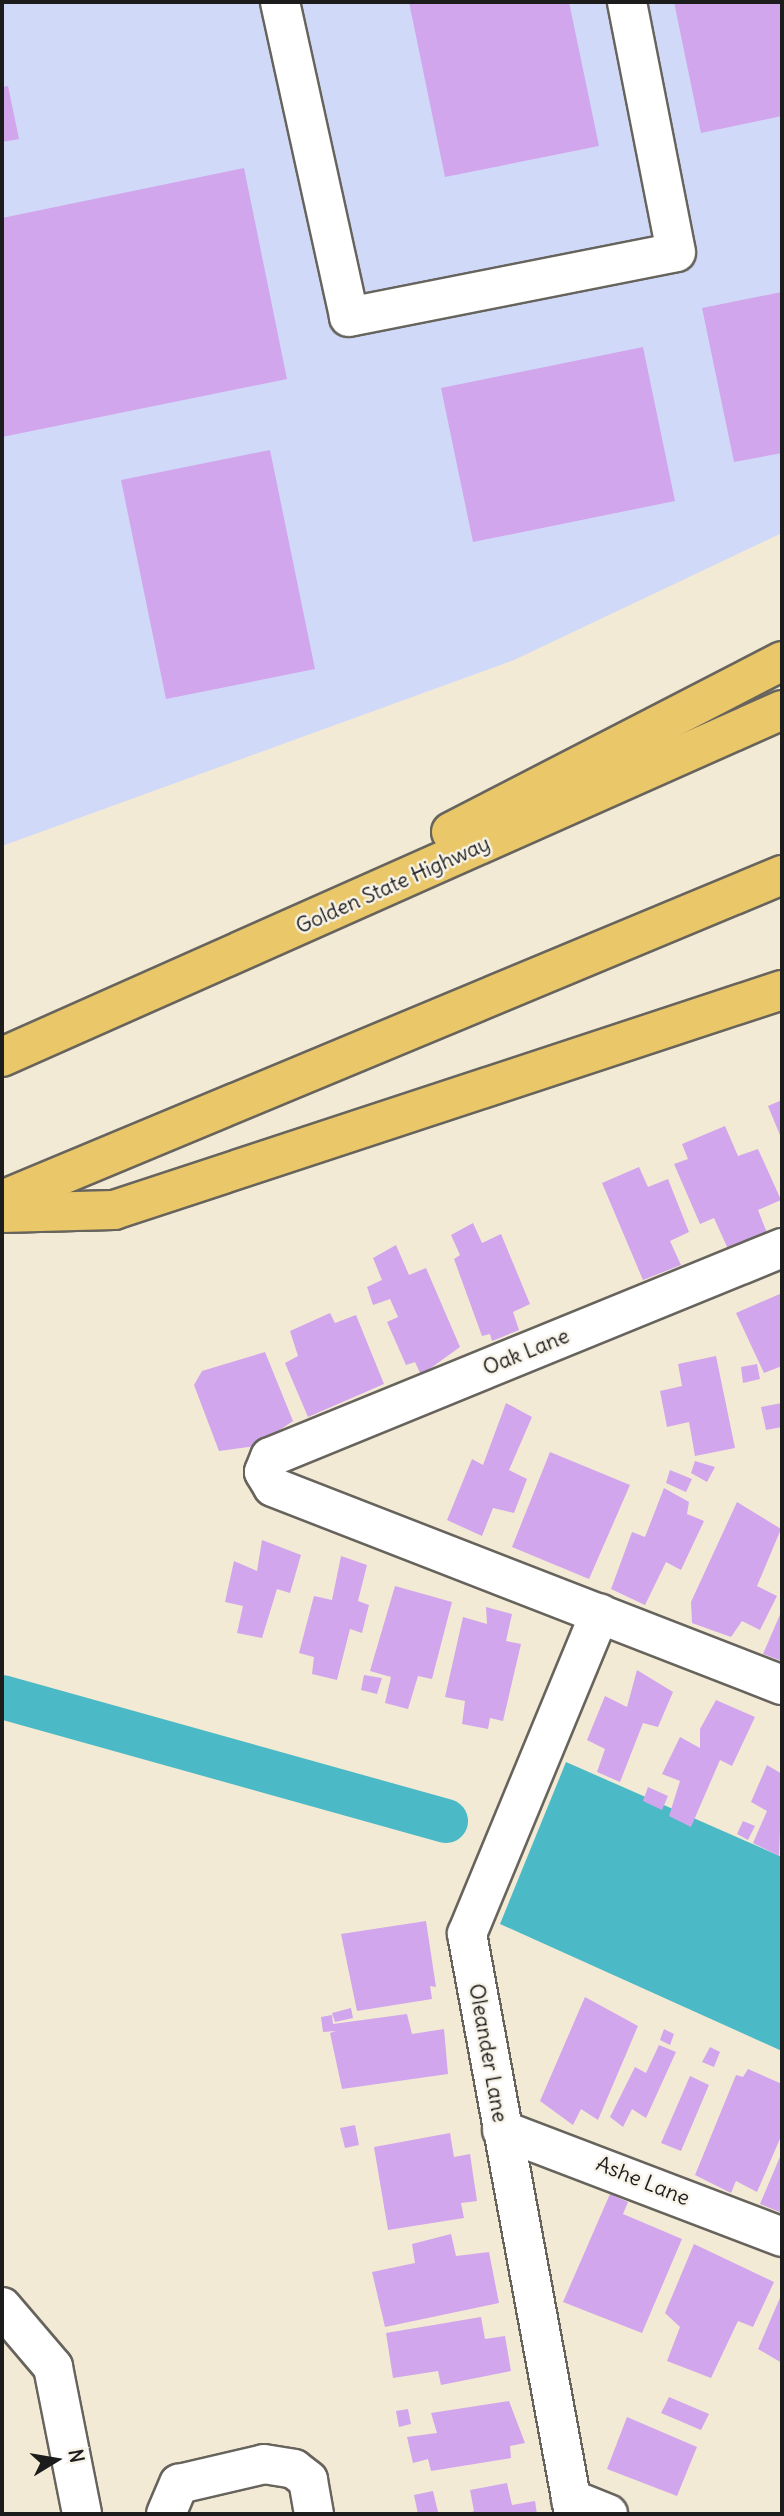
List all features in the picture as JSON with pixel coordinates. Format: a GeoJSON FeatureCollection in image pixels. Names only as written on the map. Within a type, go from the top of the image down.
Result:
{"type":"FeatureCollection","features":[{"type":"Feature","properties":{"kind":"highway"},"geometry":{"type":"LineString","coordinates":[[62,1034],[782,661]]}},
{"type":"Feature","properties":{"kind":"highway","name":"Golden State Highway"},"geometry":{"type":"LineString","coordinates":[[2,1056],[62,1034],[782,710]]}},
{"type":"Feature","properties":{"kind":"highway"},"geometry":{"type":"LineString","coordinates":[[2,1200],[782,875]]}},
{"type":"Feature","properties":{"kind":"highway"},"geometry":{"type":"LineString","coordinates":[[2,1213],[114,1210],[782,990]]}},
{"type":"Feature","properties":{"kind":"lane"},"geometry":{"type":"LineString","coordinates":[[280,2],[349,317],[676,252],[627,2]]}},
{"type":"Feature","properties":{"kind":"lane","name":"Oak Lane"},"geometry":{"type":"LineString","coordinates":[[782,1248],[272,1472],[600,1613],[782,1685]]}},
{"type":"Feature","properties":{"kind":"lane","name":"Oleander Lane"},"geometry":{"type":"LineString","coordinates":[[572,2506],[467,1934],[600,1613]]}},
{"type":"Feature","properties":{"kind":"lane","name":"Ashe Lane"},"geometry":{"type":"LineString","coordinates":[[502,2130],[782,2237]]}},
{"type":"Feature","properties":{"kind":"lane"},"geometry":{"type":"LineString","coordinates":[[2,2307],[53,2367],[82,2514]]}},
{"type":"Feature","properties":{"kind":"lane"},"geometry":{"type":"LineString","coordinates":[[166,2514],[179,2484],[264,2465],[294,2469],[308,2480],[314,2514]]}},
{"type":"Feature","properties":{"kind":"lane"},"geometry":{"type":"LineString","coordinates":[[572,2506],[608,2514]]}},
{"type":"Feature","properties":{"kind":"shaded area"},"geometry":{"type":"Polygon","coordinates":[[[2,2],[782,2],[782,533],[514,660],[2,846],[2,2]]]}},
{"type":"Feature","properties":{"kind":"water"},"geometry":{"type":"Polygon","coordinates":[[[566,1762],[782,1857],[782,2051],[500,1924],[566,1762]]]}},
{"type":"Feature","properties":{"kind":"building"},"geometry":{"type":"Polygon","coordinates":[[[409,2],[569,2],[599,146],[445,177],[409,2]]]}},
{"type":"Feature","properties":{"kind":"building"},"geometry":{"type":"Polygon","coordinates":[[[674,2],[782,2],[782,116],[701,133],[674,2]]]}},
{"type":"Feature","properties":{"kind":"building"},"geometry":{"type":"Polygon","coordinates":[[[8,86],[19,139],[2,142],[2,87],[8,86]]]}},
{"type":"Feature","properties":{"kind":"building"},"geometry":{"type":"Polygon","coordinates":[[[244,168],[287,379],[2,437],[2,218],[244,168]]]}},
{"type":"Feature","properties":{"kind":"building"},"geometry":{"type":"Polygon","coordinates":[[[782,292],[782,453],[734,462],[702,308],[782,292]]]}},
{"type":"Feature","properties":{"kind":"building"},"geometry":{"type":"Polygon","coordinates":[[[643,347],[675,501],[473,542],[441,388],[643,347]]]}},
{"type":"Feature","properties":{"kind":"building"},"geometry":{"type":"Polygon","coordinates":[[[270,450],[315,669],[166,699],[121,480],[270,450]]]}},
{"type":"Feature","properties":{"kind":"building"},"geometry":{"type":"Polygon","coordinates":[[[782,1100],[782,1140],[768,1106],[782,1100]]]}},
{"type":"Feature","properties":{"kind":"building"},"geometry":{"type":"Polygon","coordinates":[[[725,1126],[738,1156],[758,1149],[781,1200],[758,1210],[767,1233],[728,1249],[714,1218],[700,1224],[674,1164],[688,1159],[682,1144],[725,1126]]]}},
{"type":"Feature","properties":{"kind":"building"},"geometry":{"type":"Polygon","coordinates":[[[639,1167],[648,1187],[668,1179],[689,1232],[670,1241],[681,1265],[643,1280],[602,1183],[639,1167]]]}},
{"type":"Feature","properties":{"kind":"building"},"geometry":{"type":"Polygon","coordinates":[[[473,1223],[482,1243],[501,1234],[530,1304],[513,1312],[519,1330],[492,1341],[490,1334],[482,1336],[454,1259],[460,1255],[451,1235],[473,1223]]]}},
{"type":"Feature","properties":{"kind":"building"},"geometry":{"type":"Polygon","coordinates":[[[396,1245],[409,1275],[426,1268],[460,1347],[421,1375],[415,1362],[406,1365],[387,1322],[398,1317],[390,1299],[373,1305],[367,1287],[382,1280],[373,1258],[396,1245]]]}},
{"type":"Feature","properties":{"kind":"building"},"geometry":{"type":"Polygon","coordinates":[[[782,1293],[782,1366],[764,1373],[736,1313],[782,1293]]]}},
{"type":"Feature","properties":{"kind":"building"},"geometry":{"type":"Polygon","coordinates":[[[330,1313],[335,1323],[356,1315],[384,1384],[308,1417],[285,1363],[298,1356],[290,1331],[330,1313]]]}},
{"type":"Feature","properties":{"kind":"building"},"geometry":{"type":"Polygon","coordinates":[[[265,1352],[293,1421],[256,1446],[219,1451],[194,1385],[202,1371],[265,1352]]]}},
{"type":"Feature","properties":{"kind":"building"},"geometry":{"type":"Polygon","coordinates":[[[716,1356],[735,1448],[695,1456],[689,1422],[667,1427],[660,1391],[682,1386],[678,1364],[716,1356]]]}},
{"type":"Feature","properties":{"kind":"building"},"geometry":{"type":"Polygon","coordinates":[[[757,1364],[760,1379],[743,1383],[741,1367],[757,1364]]]}},
{"type":"Feature","properties":{"kind":"building"},"geometry":{"type":"Polygon","coordinates":[[[506,1403],[532,1417],[509,1470],[527,1479],[514,1513],[493,1508],[482,1536],[447,1520],[472,1459],[483,1465],[506,1403]]]}},
{"type":"Feature","properties":{"kind":"building"},"geometry":{"type":"Polygon","coordinates":[[[782,1403],[782,1427],[766,1430],[761,1407],[782,1403]]]}},
{"type":"Feature","properties":{"kind":"building"},"geometry":{"type":"Polygon","coordinates":[[[550,1452],[630,1485],[589,1579],[512,1547],[550,1452]]]}},
{"type":"Feature","properties":{"kind":"building"},"geometry":{"type":"Polygon","coordinates":[[[695,1461],[715,1467],[707,1482],[691,1473],[695,1461]]]}},
{"type":"Feature","properties":{"kind":"building"},"geometry":{"type":"Polygon","coordinates":[[[670,1470],[692,1479],[686,1492],[666,1483],[670,1470]]]}},
{"type":"Feature","properties":{"kind":"building"},"geometry":{"type":"Polygon","coordinates":[[[664,1488],[689,1502],[687,1514],[704,1521],[681,1570],[666,1562],[645,1605],[611,1589],[632,1532],[645,1537],[664,1488]]]}},
{"type":"Feature","properties":{"kind":"building"},"geometry":{"type":"Polygon","coordinates":[[[737,1502],[781,1529],[757,1586],[777,1596],[760,1630],[742,1621],[731,1637],[692,1623],[691,1602],[737,1502]]]}},
{"type":"Feature","properties":{"kind":"building"},"geometry":{"type":"Polygon","coordinates":[[[262,1540],[301,1555],[290,1593],[277,1589],[262,1638],[237,1633],[243,1606],[225,1602],[234,1561],[257,1571],[262,1540]]]}},
{"type":"Feature","properties":{"kind":"building"},"geometry":{"type":"Polygon","coordinates":[[[341,1556],[367,1565],[358,1601],[369,1605],[362,1633],[350,1629],[337,1680],[312,1674],[314,1657],[299,1653],[314,1596],[332,1600],[341,1556]]]}},
{"type":"Feature","properties":{"kind":"building"},"geometry":{"type":"Polygon","coordinates":[[[395,1586],[452,1602],[432,1679],[418,1676],[408,1709],[385,1703],[391,1677],[370,1671],[395,1586]]]}},
{"type":"Feature","properties":{"kind":"building"},"geometry":{"type":"Polygon","coordinates":[[[486,1607],[512,1614],[506,1641],[521,1644],[503,1721],[490,1718],[488,1729],[462,1724],[465,1701],[445,1697],[463,1617],[487,1624],[486,1607]]]}},
{"type":"Feature","properties":{"kind":"building"},"geometry":{"type":"Polygon","coordinates":[[[782,1610],[782,1661],[763,1654],[782,1610]]]}},
{"type":"Feature","properties":{"kind":"building"},"geometry":{"type":"Polygon","coordinates":[[[637,1670],[673,1692],[658,1727],[643,1723],[620,1782],[597,1772],[605,1749],[587,1740],[605,1696],[627,1707],[637,1670]]]}},
{"type":"Feature","properties":{"kind":"building"},"geometry":{"type":"Polygon","coordinates":[[[364,1675],[382,1678],[377,1694],[361,1690],[364,1675]]]}},
{"type":"Feature","properties":{"kind":"building"},"geometry":{"type":"Polygon","coordinates":[[[716,1700],[755,1717],[732,1766],[720,1760],[691,1827],[669,1816],[680,1781],[662,1774],[680,1737],[700,1748],[700,1729],[716,1700]]]}},
{"type":"Feature","properties":{"kind":"building"},"geometry":{"type":"Polygon","coordinates":[[[767,1765],[782,1774],[779,1856],[753,1843],[767,1811],[751,1802],[767,1765]]]}},
{"type":"Feature","properties":{"kind":"building"},"geometry":{"type":"Polygon","coordinates":[[[648,1787],[668,1796],[662,1810],[643,1801],[648,1787]]]}},
{"type":"Feature","properties":{"kind":"building"},"geometry":{"type":"Polygon","coordinates":[[[743,1821],[755,1826],[748,1840],[737,1834],[743,1821]]]}},
{"type":"Feature","properties":{"kind":"building"},"geometry":{"type":"Polygon","coordinates":[[[426,1921],[436,1987],[430,1986],[432,1999],[357,2011],[341,1934],[426,1921]]]}},
{"type":"Feature","properties":{"kind":"building"},"geometry":{"type":"Polygon","coordinates":[[[585,1997],[638,2026],[598,2120],[581,2109],[573,2125],[540,2101],[585,1997]]]}},
{"type":"Feature","properties":{"kind":"building"},"geometry":{"type":"Polygon","coordinates":[[[351,2008],[353,2018],[335,2022],[332,2013],[351,2008]]]}},
{"type":"Feature","properties":{"kind":"building"},"geometry":{"type":"Polygon","coordinates":[[[407,2014],[412,2034],[444,2029],[448,2074],[342,2089],[330,2033],[336,2031],[323,2032],[321,2017],[332,2015],[333,2024],[407,2014]]]}},
{"type":"Feature","properties":{"kind":"building"},"geometry":{"type":"Polygon","coordinates":[[[664,2029],[674,2034],[670,2045],[660,2040],[664,2029]]]}},
{"type":"Feature","properties":{"kind":"building"},"geometry":{"type":"Polygon","coordinates":[[[659,2045],[676,2052],[646,2118],[632,2109],[623,2127],[610,2117],[635,2067],[646,2073],[659,2045]]]}},
{"type":"Feature","properties":{"kind":"building"},"geometry":{"type":"Polygon","coordinates":[[[710,2047],[720,2052],[714,2067],[702,2062],[710,2047]]]}},
{"type":"Feature","properties":{"kind":"building"},"geometry":{"type":"Polygon","coordinates":[[[748,2069],[782,2084],[782,2134],[757,2192],[736,2181],[731,2193],[695,2175],[736,2075],[743,2077],[748,2069]]]}},
{"type":"Feature","properties":{"kind":"building"},"geometry":{"type":"Polygon","coordinates":[[[690,2076],[709,2085],[681,2151],[661,2143],[690,2076]]]}},
{"type":"Feature","properties":{"kind":"building"},"geometry":{"type":"Polygon","coordinates":[[[355,2125],[359,2145],[345,2148],[340,2128],[355,2125]]]}},
{"type":"Feature","properties":{"kind":"building"},"geometry":{"type":"Polygon","coordinates":[[[450,2133],[454,2157],[470,2154],[477,2201],[461,2203],[464,2218],[388,2230],[374,2147],[450,2133]]]}},
{"type":"Feature","properties":{"kind":"building"},"geometry":{"type":"Polygon","coordinates":[[[782,2152],[782,2213],[760,2204],[782,2152]]]}},
{"type":"Feature","properties":{"kind":"building"},"geometry":{"type":"Polygon","coordinates":[[[610,2194],[628,2202],[623,2214],[682,2239],[642,2333],[563,2302],[610,2194]]]}},
{"type":"Feature","properties":{"kind":"building"},"geometry":{"type":"Polygon","coordinates":[[[451,2234],[456,2256],[489,2252],[499,2303],[385,2327],[372,2272],[415,2263],[412,2244],[451,2234]]]}},
{"type":"Feature","properties":{"kind":"building"},"geometry":{"type":"Polygon","coordinates":[[[694,2244],[774,2282],[753,2327],[738,2321],[711,2378],[667,2361],[680,2327],[665,2313],[694,2244]]]}},
{"type":"Feature","properties":{"kind":"building"},"geometry":{"type":"Polygon","coordinates":[[[782,2293],[782,2363],[758,2349],[782,2293]]]}},
{"type":"Feature","properties":{"kind":"building"},"geometry":{"type":"Polygon","coordinates":[[[481,2317],[485,2339],[505,2336],[511,2371],[441,2385],[438,2371],[393,2378],[386,2333],[481,2317]]]}},
{"type":"Feature","properties":{"kind":"building"},"geometry":{"type":"Polygon","coordinates":[[[669,2397],[709,2414],[701,2430],[661,2413],[669,2397]]]}},
{"type":"Feature","properties":{"kind":"building"},"geometry":{"type":"Polygon","coordinates":[[[509,2401],[525,2443],[510,2446],[511,2458],[431,2471],[428,2459],[413,2463],[407,2437],[437,2433],[431,2413],[509,2401]]]}},
{"type":"Feature","properties":{"kind":"building"},"geometry":{"type":"Polygon","coordinates":[[[408,2409],[411,2424],[399,2427],[396,2411],[408,2409]]]}},
{"type":"Feature","properties":{"kind":"building"},"geometry":{"type":"Polygon","coordinates":[[[627,2417],[697,2447],[677,2496],[607,2469],[627,2417]]]}},
{"type":"Feature","properties":{"kind":"building"},"geometry":{"type":"Polygon","coordinates":[[[507,2483],[512,2505],[535,2501],[537,2514],[467,2514],[474,2511],[470,2490],[507,2483]]]}},
{"type":"Feature","properties":{"kind":"building"},"geometry":{"type":"Polygon","coordinates":[[[433,2491],[438,2512],[418,2514],[414,2495],[433,2491]]]}},
{"type":"Feature","properties":{"kind":"waterway"},"geometry":{"type":"LineString","coordinates":[[2,1697],[446,1821]]}}]}
